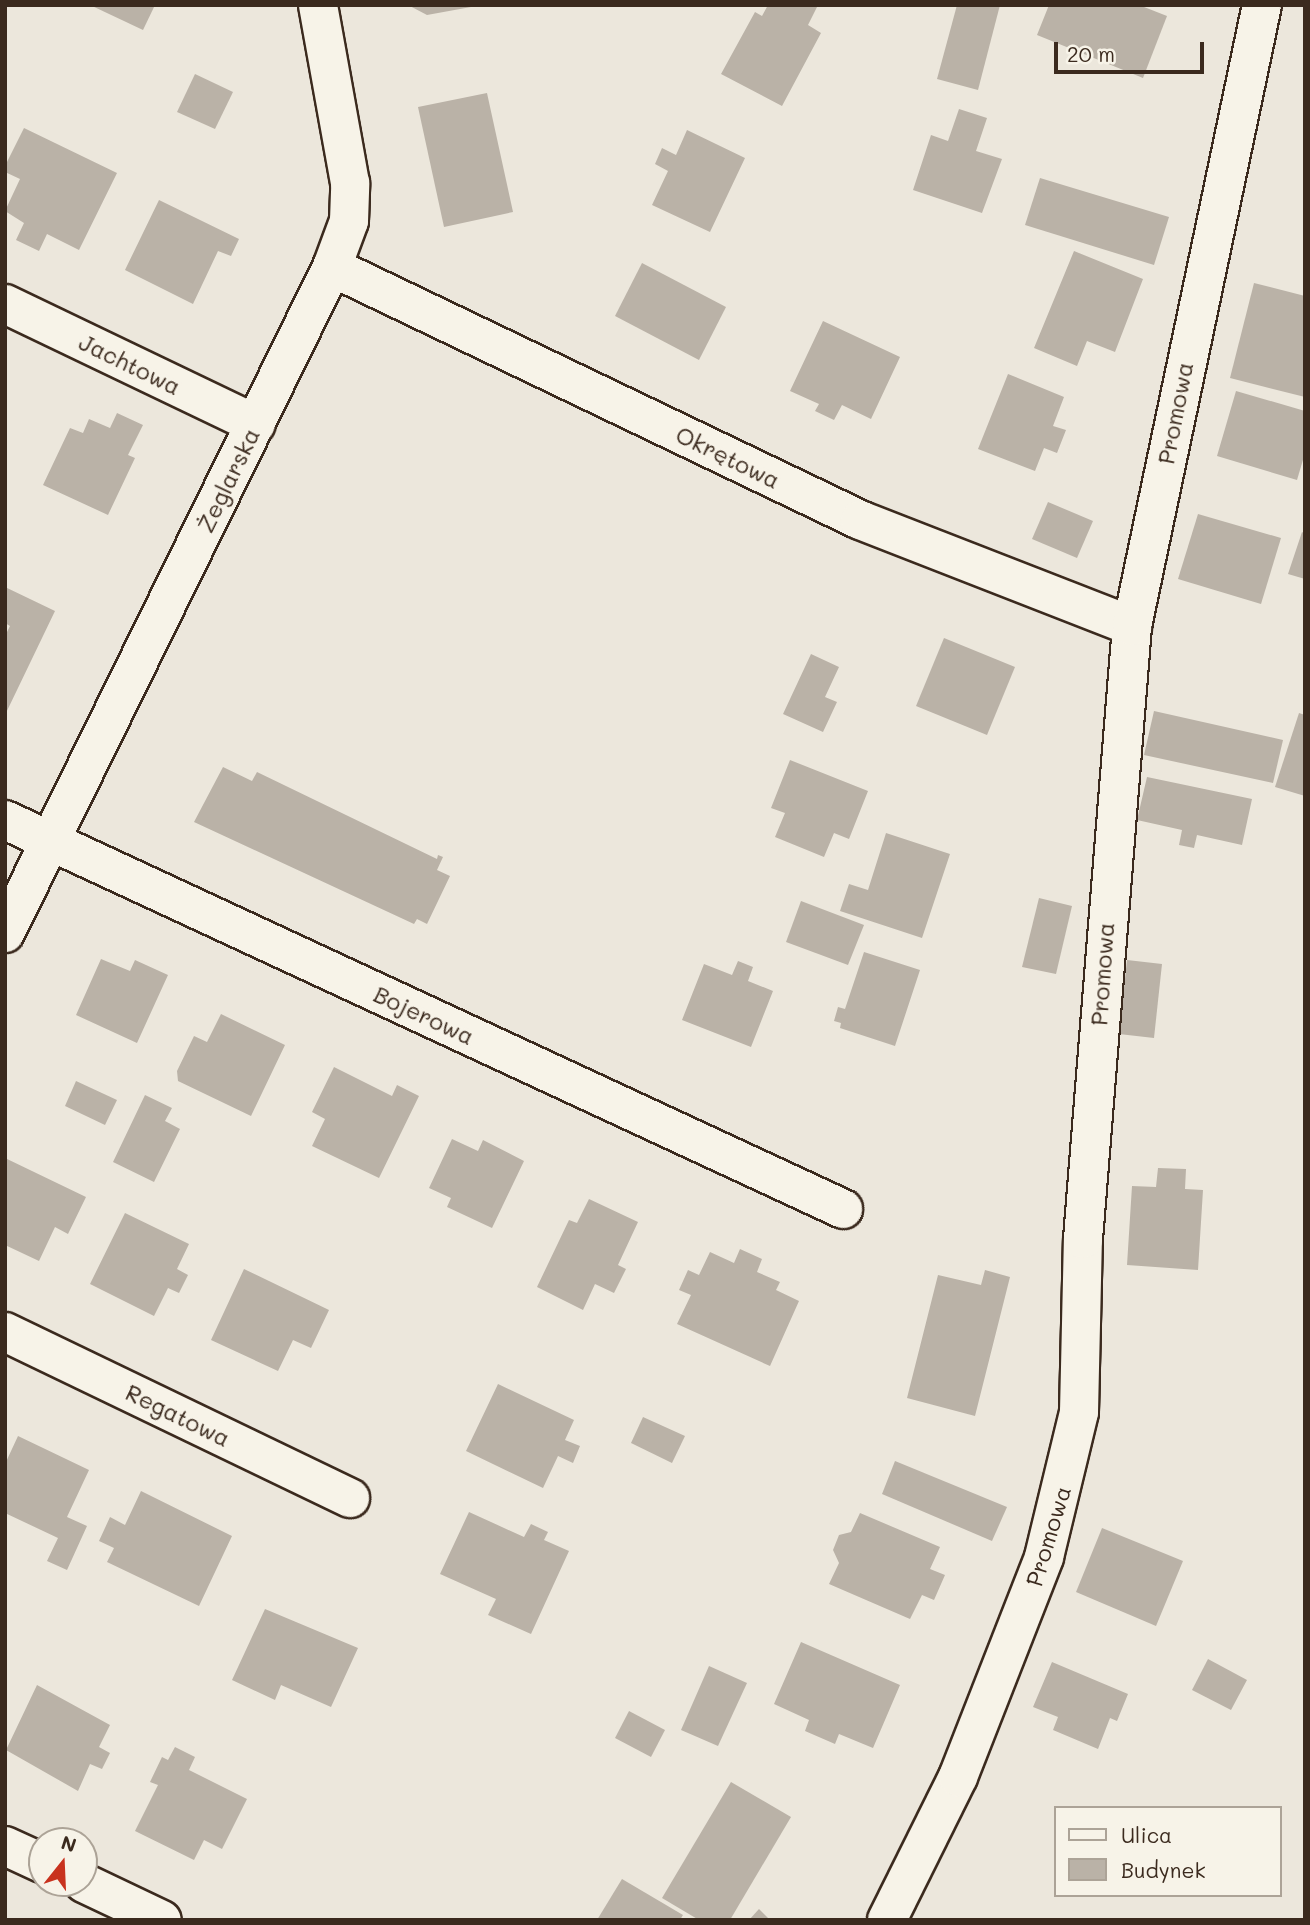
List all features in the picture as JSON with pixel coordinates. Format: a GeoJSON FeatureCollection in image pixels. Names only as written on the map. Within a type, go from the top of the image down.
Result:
{"type":"FeatureCollection","features":[{"type":"Feature","properties":{"kind":"street","name":"Żeglarska"},"geometry":{"type":"LineString","coordinates":[[5,933],[332,267],[349,221],[350,183],[318,5]]}},
{"type":"Feature","properties":{"kind":"street","name":"Promowa"},"geometry":{"type":"LineString","coordinates":[[887,1920],[958,1777],[1040,1568],[1066,1480],[1079,1412],[1084,1225],[1132,626],[1262,5]]}},
{"type":"Feature","properties":{"kind":"street","name":"Okrętowa"},"geometry":{"type":"LineString","coordinates":[[332,267],[860,520],[1132,626]]}},
{"type":"Feature","properties":{"kind":"street","name":"Jachtowa"},"geometry":{"type":"LineString","coordinates":[[5,304],[256,424]]}},
{"type":"Feature","properties":{"kind":"street","name":"Bojerowa"},"geometry":{"type":"LineString","coordinates":[[5,820],[843,1209]]}},
{"type":"Feature","properties":{"kind":"street","name":"Regatowa"},"geometry":{"type":"LineString","coordinates":[[5,1332],[350,1498]]}},
{"type":"Feature","properties":{"kind":"street"},"geometry":{"type":"LineString","coordinates":[[5,1846],[28,1857]]}},
{"type":"Feature","properties":{"kind":"street"},"geometry":{"type":"LineString","coordinates":[[98,1890],[162,1920]]}},
{"type":"Feature","properties":{"kind":"building"},"geometry":{"type":"Polygon","coordinates":[[[90,5],[155,5],[143,30],[90,5]]]}},
{"type":"Feature","properties":{"kind":"building"},"geometry":{"type":"Polygon","coordinates":[[[408,5],[471,5],[471,7],[427,15],[408,5]]]}},
{"type":"Feature","properties":{"kind":"building"},"geometry":{"type":"Polygon","coordinates":[[[768,5],[818,5],[808,25],[821,33],[782,106],[721,74],[755,12],[762,16],[768,5]]]}},
{"type":"Feature","properties":{"kind":"building"},"geometry":{"type":"Polygon","coordinates":[[[957,5],[1000,5],[978,90],[937,79],[957,5]]]}},
{"type":"Feature","properties":{"kind":"building"},"geometry":{"type":"Polygon","coordinates":[[[1049,5],[1139,5],[1167,16],[1143,78],[1037,35],[1049,5]]]}},
{"type":"Feature","properties":{"kind":"building"},"geometry":{"type":"Polygon","coordinates":[[[195,74],[233,92],[215,129],[177,112],[195,74]]]}},
{"type":"Feature","properties":{"kind":"building"},"geometry":{"type":"Polygon","coordinates":[[[487,93],[513,212],[444,227],[418,107],[487,93]]]}},
{"type":"Feature","properties":{"kind":"building"},"geometry":{"type":"Polygon","coordinates":[[[959,109],[987,118],[976,151],[1002,159],[982,213],[913,190],[931,135],[948,141],[959,109]]]}},
{"type":"Feature","properties":{"kind":"building"},"geometry":{"type":"Polygon","coordinates":[[[24,128],[117,173],[79,250],[47,234],[39,251],[16,240],[24,223],[5,211],[20,179],[5,172],[5,166],[24,128]]]}},
{"type":"Feature","properties":{"kind":"building"},"geometry":{"type":"Polygon","coordinates":[[[687,130],[745,158],[710,232],[652,205],[668,171],[655,164],[662,148],[676,155],[687,130]]]}},
{"type":"Feature","properties":{"kind":"building"},"geometry":{"type":"Polygon","coordinates":[[[1040,178],[1169,217],[1154,265],[1025,225],[1040,178]]]}},
{"type":"Feature","properties":{"kind":"building"},"geometry":{"type":"Polygon","coordinates":[[[159,200],[239,239],[231,256],[218,251],[193,304],[125,270],[159,200]]]}},
{"type":"Feature","properties":{"kind":"building"},"geometry":{"type":"Polygon","coordinates":[[[1074,251],[1143,279],[1115,352],[1087,341],[1077,366],[1034,348],[1074,251]]]}},
{"type":"Feature","properties":{"kind":"building"},"geometry":{"type":"Polygon","coordinates":[[[642,263],[726,307],[699,360],[615,316],[642,263]]]}},
{"type":"Feature","properties":{"kind":"building"},"geometry":{"type":"Polygon","coordinates":[[[1254,283],[1305,296],[1305,397],[1230,378],[1254,283]]]}},
{"type":"Feature","properties":{"kind":"building"},"geometry":{"type":"Polygon","coordinates":[[[823,321],[900,357],[871,419],[842,405],[834,420],[815,411],[819,404],[790,391],[823,321]]]}},
{"type":"Feature","properties":{"kind":"building"},"geometry":{"type":"Polygon","coordinates":[[[1008,374],[1064,397],[1053,426],[1066,430],[1057,453],[1044,448],[1035,471],[978,449],[1008,374]]]}},
{"type":"Feature","properties":{"kind":"building"},"geometry":{"type":"Polygon","coordinates":[[[1236,391],[1305,411],[1305,453],[1297,480],[1217,456],[1236,391]]]}},
{"type":"Feature","properties":{"kind":"building"},"geometry":{"type":"Polygon","coordinates":[[[117,413],[143,425],[128,455],[135,458],[108,515],[43,485],[70,428],[83,433],[89,419],[110,428],[117,413]]]}},
{"type":"Feature","properties":{"kind":"building"},"geometry":{"type":"Polygon","coordinates":[[[1048,502],[1093,521],[1077,558],[1032,539],[1048,502]]]}},
{"type":"Feature","properties":{"kind":"building"},"geometry":{"type":"Polygon","coordinates":[[[1198,514],[1281,538],[1261,604],[1178,579],[1198,514]]]}},
{"type":"Feature","properties":{"kind":"building"},"geometry":{"type":"Polygon","coordinates":[[[1302,532],[1305,534],[1305,579],[1288,574],[1302,532]]]}},
{"type":"Feature","properties":{"kind":"building"},"geometry":{"type":"Polygon","coordinates":[[[5,587],[55,611],[5,715],[5,636],[10,626],[5,623],[5,587]]]}},
{"type":"Feature","properties":{"kind":"building"},"geometry":{"type":"Polygon","coordinates":[[[944,638],[1015,667],[987,735],[916,706],[944,638]]]}},
{"type":"Feature","properties":{"kind":"building"},"geometry":{"type":"Polygon","coordinates":[[[811,654],[839,667],[825,697],[837,702],[823,732],[783,714],[811,654]]]}},
{"type":"Feature","properties":{"kind":"building"},"geometry":{"type":"Polygon","coordinates":[[[1154,711],[1283,740],[1273,783],[1144,755],[1154,711]]]}},
{"type":"Feature","properties":{"kind":"building"},"geometry":{"type":"Polygon","coordinates":[[[1299,713],[1305,715],[1305,796],[1275,787],[1299,713]]]}},
{"type":"Feature","properties":{"kind":"building"},"geometry":{"type":"Polygon","coordinates":[[[790,760],[868,791],[849,839],[834,833],[824,857],[775,837],[785,813],[771,808],[790,760]]]}},
{"type":"Feature","properties":{"kind":"building"},"geometry":{"type":"Polygon","coordinates":[[[223,767],[252,781],[257,772],[437,859],[438,855],[443,857],[437,870],[450,876],[427,924],[417,919],[414,924],[194,822],[223,767]]]}},
{"type":"Feature","properties":{"kind":"building"},"geometry":{"type":"Polygon","coordinates":[[[1147,777],[1252,799],[1242,845],[1197,835],[1194,848],[1179,845],[1182,830],[1137,820],[1147,777]]]}},
{"type":"Feature","properties":{"kind":"building"},"geometry":{"type":"Polygon","coordinates":[[[886,833],[950,854],[922,938],[840,911],[849,884],[868,890],[886,833]]]}},
{"type":"Feature","properties":{"kind":"building"},"geometry":{"type":"Polygon","coordinates":[[[1039,898],[1072,906],[1056,974],[1022,967],[1039,898]]]}},
{"type":"Feature","properties":{"kind":"building"},"geometry":{"type":"Polygon","coordinates":[[[801,901],[864,925],[848,965],[786,942],[801,901]]]}},
{"type":"Feature","properties":{"kind":"building"},"geometry":{"type":"Polygon","coordinates":[[[864,952],[920,970],[895,1046],[840,1028],[841,1023],[834,1021],[838,1007],[845,1009],[864,952]]]}},
{"type":"Feature","properties":{"kind":"building"},"geometry":{"type":"Polygon","coordinates":[[[101,959],[130,971],[135,960],[168,975],[137,1043],[76,1015],[101,959]]]}},
{"type":"Feature","properties":{"kind":"building"},"geometry":{"type":"Polygon","coordinates":[[[1127,960],[1162,964],[1154,1038],[1119,1034],[1127,960]]]}},
{"type":"Feature","properties":{"kind":"building"},"geometry":{"type":"Polygon","coordinates":[[[738,961],[753,967],[748,981],[773,991],[751,1047],[682,1020],[704,964],[732,975],[738,961]]]}},
{"type":"Feature","properties":{"kind":"building"},"geometry":{"type":"Polygon","coordinates":[[[221,1014],[285,1045],[251,1116],[178,1081],[177,1071],[194,1036],[207,1042],[221,1014]]]}},
{"type":"Feature","properties":{"kind":"building"},"geometry":{"type":"Polygon","coordinates":[[[334,1067],[392,1096],[397,1085],[419,1096],[379,1178],[312,1146],[325,1119],[312,1112],[334,1067]]]}},
{"type":"Feature","properties":{"kind":"building"},"geometry":{"type":"Polygon","coordinates":[[[76,1081],[117,1100],[105,1125],[65,1106],[76,1081]]]}},
{"type":"Feature","properties":{"kind":"building"},"geometry":{"type":"Polygon","coordinates":[[[145,1095],[172,1108],[165,1121],[180,1129],[154,1182],[113,1162],[145,1095]]]}},
{"type":"Feature","properties":{"kind":"building"},"geometry":{"type":"Polygon","coordinates":[[[452,1139],[478,1151],[483,1140],[524,1161],[492,1228],[447,1207],[451,1198],[429,1188],[452,1139]]]}},
{"type":"Feature","properties":{"kind":"building"},"geometry":{"type":"Polygon","coordinates":[[[5,1158],[86,1197],[68,1234],[55,1227],[39,1261],[5,1245],[5,1158]]]}},
{"type":"Feature","properties":{"kind":"building"},"geometry":{"type":"Polygon","coordinates":[[[1158,1168],[1186,1169],[1185,1189],[1203,1190],[1198,1270],[1127,1265],[1132,1186],[1156,1187],[1158,1168]]]}},
{"type":"Feature","properties":{"kind":"building"},"geometry":{"type":"Polygon","coordinates":[[[589,1199],[638,1222],[618,1265],[626,1269],[614,1293],[595,1284],[583,1310],[537,1287],[569,1220],[577,1223],[589,1199]]]}},
{"type":"Feature","properties":{"kind":"building"},"geometry":{"type":"Polygon","coordinates":[[[125,1213],[189,1244],[177,1269],[188,1275],[179,1293],[168,1288],[154,1316],[90,1284],[125,1213]]]}},
{"type":"Feature","properties":{"kind":"building"},"geometry":{"type":"Polygon","coordinates":[[[740,1249],[762,1259],[757,1272],[780,1282],[776,1290],[799,1301],[770,1366],[677,1324],[691,1295],[679,1290],[688,1270],[699,1275],[710,1252],[734,1263],[740,1249]]]}},
{"type":"Feature","properties":{"kind":"building"},"geometry":{"type":"Polygon","coordinates":[[[244,1269],[329,1310],[311,1348],[293,1340],[278,1371],[211,1340],[244,1269]]]}},
{"type":"Feature","properties":{"kind":"building"},"geometry":{"type":"Polygon","coordinates":[[[985,1270],[1010,1277],[975,1416],[907,1398],[938,1275],[981,1285],[985,1270]]]}},
{"type":"Feature","properties":{"kind":"building"},"geometry":{"type":"Polygon","coordinates":[[[498,1384],[574,1420],[565,1440],[580,1446],[573,1463],[558,1456],[543,1488],[466,1451],[498,1384]]]}},
{"type":"Feature","properties":{"kind":"building"},"geometry":{"type":"Polygon","coordinates":[[[643,1417],[685,1436],[672,1463],[631,1443],[643,1417]]]}},
{"type":"Feature","properties":{"kind":"building"},"geometry":{"type":"Polygon","coordinates":[[[18,1436],[89,1470],[67,1517],[87,1526],[67,1570],[47,1561],[58,1538],[5,1513],[5,1464],[18,1436]]]}},
{"type":"Feature","properties":{"kind":"building"},"geometry":{"type":"Polygon","coordinates":[[[895,1461],[1007,1507],[992,1541],[882,1494],[895,1461]]]}},
{"type":"Feature","properties":{"kind":"building"},"geometry":{"type":"Polygon","coordinates":[[[141,1491],[232,1536],[199,1606],[107,1562],[114,1548],[99,1541],[110,1517],[125,1525],[141,1491]]]}},
{"type":"Feature","properties":{"kind":"building"},"geometry":{"type":"Polygon","coordinates":[[[469,1512],[524,1537],[531,1524],[548,1532],[544,1540],[569,1551],[531,1634],[488,1615],[496,1599],[440,1574],[469,1512]]]}},
{"type":"Feature","properties":{"kind":"building"},"geometry":{"type":"Polygon","coordinates":[[[860,1513],[940,1547],[930,1569],[945,1575],[934,1600],[922,1595],[910,1619],[829,1584],[839,1563],[833,1550],[839,1535],[851,1532],[860,1513]]]}},
{"type":"Feature","properties":{"kind":"building"},"geometry":{"type":"Polygon","coordinates":[[[1102,1528],[1183,1561],[1156,1626],[1076,1592],[1102,1528]]]}},
{"type":"Feature","properties":{"kind":"building"},"geometry":{"type":"Polygon","coordinates":[[[265,1609],[358,1648],[331,1707],[281,1685],[275,1700],[232,1680],[265,1609]]]}},
{"type":"Feature","properties":{"kind":"building"},"geometry":{"type":"Polygon","coordinates":[[[801,1642],[900,1685],[873,1748],[839,1734],[835,1744],[805,1731],[809,1720],[774,1704],[801,1642]]]}},
{"type":"Feature","properties":{"kind":"building"},"geometry":{"type":"Polygon","coordinates":[[[1208,1659],[1247,1680],[1231,1710],[1192,1690],[1208,1659]]]}},
{"type":"Feature","properties":{"kind":"building"},"geometry":{"type":"Polygon","coordinates":[[[1052,1662],[1128,1694],[1117,1721],[1110,1718],[1098,1749],[1053,1730],[1058,1717],[1033,1707],[1052,1662]]]}},
{"type":"Feature","properties":{"kind":"building"},"geometry":{"type":"Polygon","coordinates":[[[709,1666],[747,1683],[718,1746],[681,1730],[709,1666]]]}},
{"type":"Feature","properties":{"kind":"building"},"geometry":{"type":"Polygon","coordinates":[[[37,1685],[110,1725],[99,1747],[110,1753],[102,1769],[90,1764],[78,1791],[6,1750],[37,1685]]]}},
{"type":"Feature","properties":{"kind":"building"},"geometry":{"type":"Polygon","coordinates":[[[629,1711],[665,1730],[651,1757],[615,1738],[629,1711]]]}},
{"type":"Feature","properties":{"kind":"building"},"geometry":{"type":"Polygon","coordinates":[[[175,1747],[195,1757],[189,1770],[247,1799],[222,1849],[204,1840],[194,1860],[135,1831],[158,1785],[150,1782],[162,1757],[168,1760],[175,1747]]]}},
{"type":"Feature","properties":{"kind":"building"},"geometry":{"type":"Polygon","coordinates":[[[731,1782],[791,1817],[730,1920],[699,1920],[662,1898],[731,1782]]]}},
{"type":"Feature","properties":{"kind":"building"},"geometry":{"type":"Polygon","coordinates":[[[622,1879],[683,1915],[680,1920],[597,1920],[622,1879]]]}},
{"type":"Feature","properties":{"kind":"building"},"geometry":{"type":"Polygon","coordinates":[[[759,1909],[770,1920],[749,1920],[759,1909]]]}}]}
